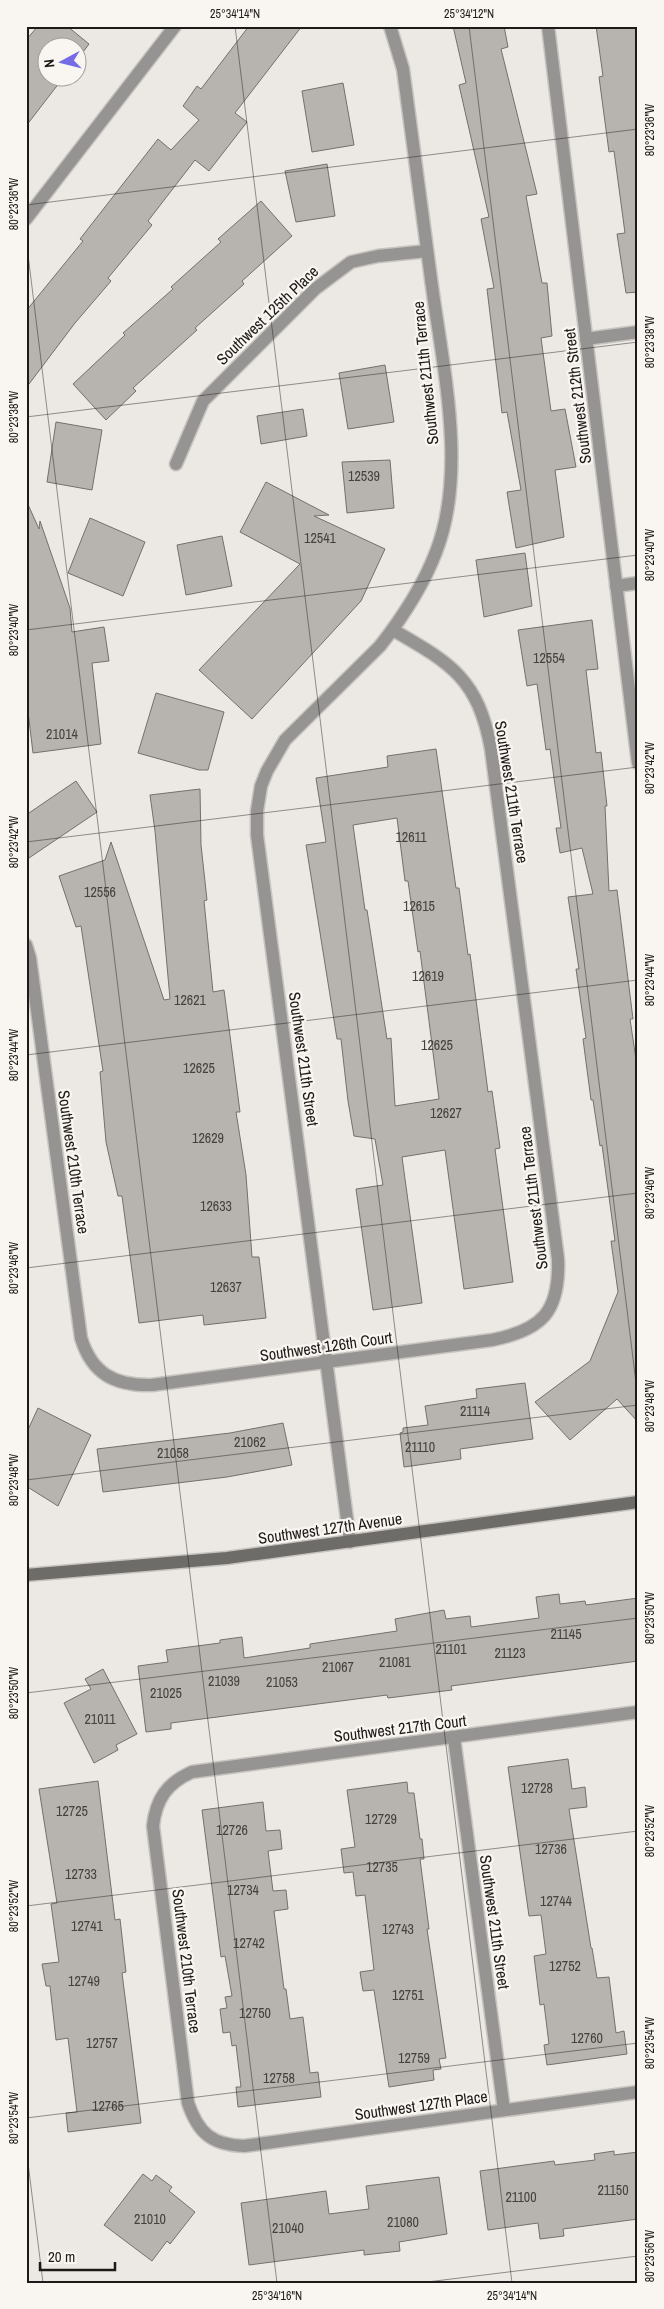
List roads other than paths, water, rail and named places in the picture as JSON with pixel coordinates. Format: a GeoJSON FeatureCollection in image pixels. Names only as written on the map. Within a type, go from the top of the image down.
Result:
{"type":"FeatureCollection","features":[{"type":"Feature","properties":{"kind":"street"},"geometry":{"type":"LineString","coordinates":[[26,219],[175,26]]}},
{"type":"Feature","properties":{"kind":"street","name":"Southwest 211th Terrace"},"geometry":{"type":"LineString","coordinates":[[390,26],[403,69],[450,417],[450,486],[437,552],[414,596],[393,630],[432,652],[458,673],[473,694],[486,720],[493,759],[558,1260],[559,1276],[556,1290],[544,1317]]}},
{"type":"Feature","properties":{"kind":"street","name":"Southwest 212th Street"},"geometry":{"type":"LineString","coordinates":[[548,26],[638,763]]}},
{"type":"Feature","properties":{"kind":"street","name":"Southwest 125th Place"},"geometry":{"type":"LineString","coordinates":[[176,464],[203,401],[315,289],[351,262],[378,256],[427,251]]}},
{"type":"Feature","properties":{"kind":"street"},"geometry":{"type":"LineString","coordinates":[[586,339],[638,332]]}},
{"type":"Feature","properties":{"kind":"street"},"geometry":{"type":"LineString","coordinates":[[616,586],[638,582]]}},
{"type":"Feature","properties":{"kind":"street","name":"Southwest 211th Street"},"geometry":{"type":"LineString","coordinates":[[350,1542],[328,1363],[257,835],[257,811],[261,786],[267,771],[285,740],[380,646],[393,630]]}},
{"type":"Feature","properties":{"kind":"street","name":"Southwest 210th Terrace"},"geometry":{"type":"LineString","coordinates":[[26,945],[31,968],[81,1338],[90,1359],[107,1376]]}},
{"type":"Feature","properties":{"kind":"street","name":"Southwest 126th Court"},"geometry":{"type":"LineString","coordinates":[[107,1376],[125,1384],[152,1385],[328,1363],[509,1337],[524,1333],[544,1317]]}},
{"type":"Feature","properties":{"kind":"street","name":"Southwest 127th Avenue"},"geometry":{"type":"LineString","coordinates":[[26,1575],[227,1558],[638,1502]]}},
{"type":"Feature","properties":{"kind":"street","name":"Southwest 217th Court"},"geometry":{"type":"LineString","coordinates":[[169,1785],[180,1778],[202,1770],[454,1738],[638,1712]]}},
{"type":"Feature","properties":{"kind":"street","name":"Southwest 211th Street"},"geometry":{"type":"LineString","coordinates":[[454,1738],[504,2110]]}},
{"type":"Feature","properties":{"kind":"street","name":"Southwest 210th Terrace"},"geometry":{"type":"LineString","coordinates":[[169,1785],[160,1798],[154,1812],[153,1826],[188,2103],[193,2118],[210,2137]]}},
{"type":"Feature","properties":{"kind":"street","name":"Southwest 127th Place"},"geometry":{"type":"LineString","coordinates":[[210,2137],[230,2145],[244,2146],[638,2092]]}}]}
